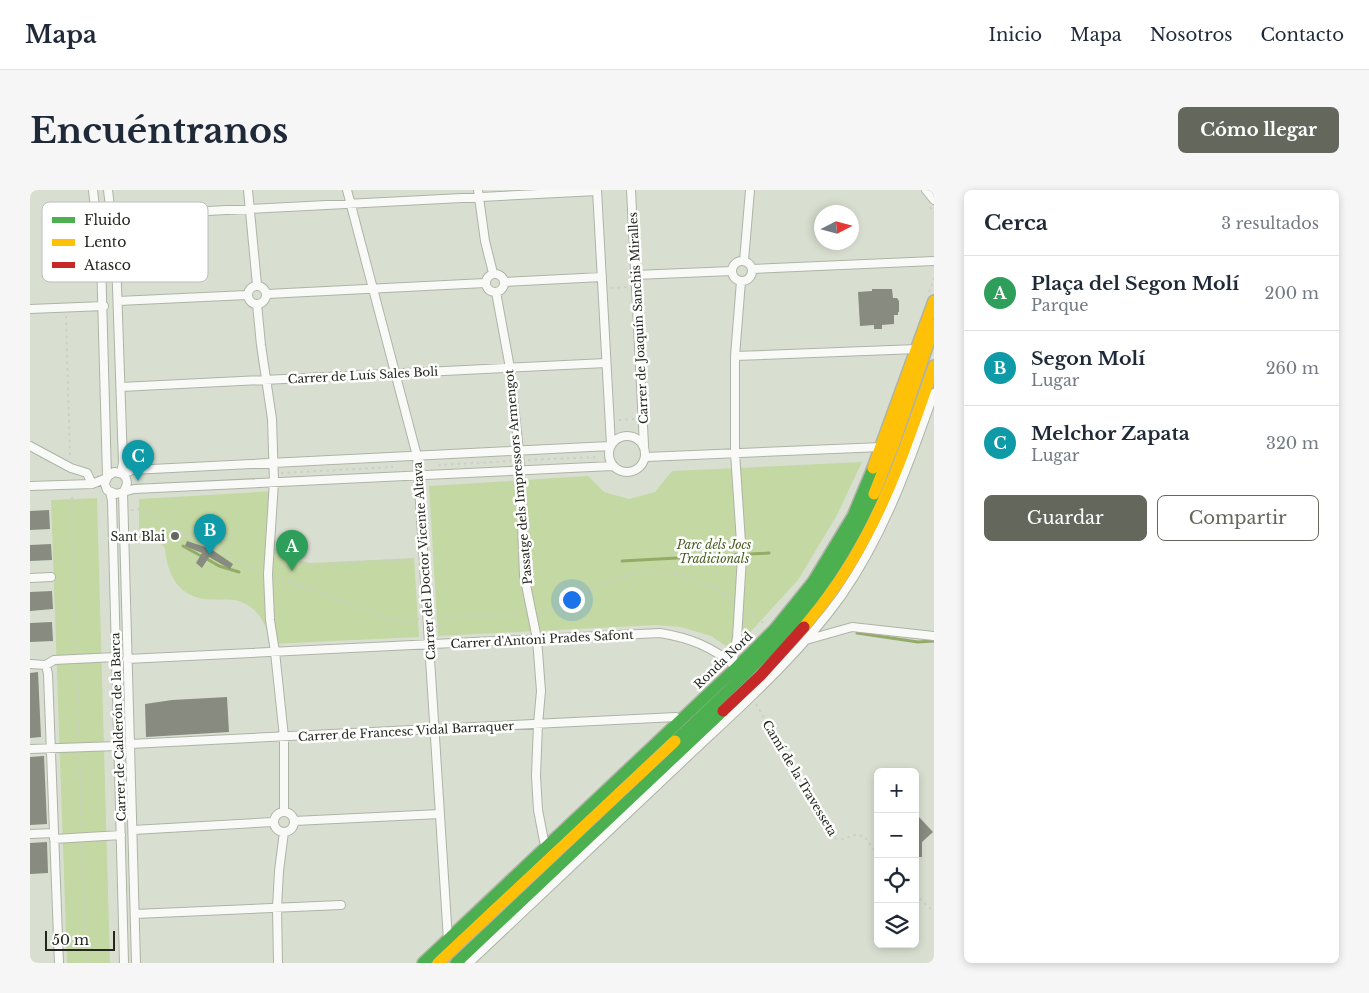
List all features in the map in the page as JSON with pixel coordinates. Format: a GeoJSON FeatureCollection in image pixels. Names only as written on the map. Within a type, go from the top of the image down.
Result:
{"type":"FeatureCollection","features":[{"type":"Feature","properties":{"kind":"main road","name":"Ronda Nord"},"geometry":{"type":"LineString","coordinates":[[423,963],[775,629],[812,582],[853,516],[882,447],[934,301]]}},
{"type":"Feature","properties":{"kind":"main road","name":"Ronda Nord"},"geometry":{"type":"LineString","coordinates":[[438,963],[738,681],[782,636],[816,593],[862,520],[877,486],[934,326]]}},
{"type":"Feature","properties":{"kind":"main road"},"geometry":{"type":"LineString","coordinates":[[456,963],[746,690],[792,644],[832,592],[854,559],[873,524],[904,452],[934,366]]}},
{"type":"Feature","properties":{"kind":"street"},"geometry":{"type":"LineString","coordinates":[[248,190],[257,285]]}},
{"type":"Feature","properties":{"kind":"street","name":"Carrer del Doctor Vicente Altava"},"geometry":{"type":"LineString","coordinates":[[346,190],[417,456],[448,940]]}},
{"type":"Feature","properties":{"kind":"street","name":"Carrer de Joaquín Sanchis Miralles"},"geometry":{"type":"LineString","coordinates":[[631,190],[644,445]]}},
{"type":"Feature","properties":{"kind":"street"},"geometry":{"type":"LineString","coordinates":[[744,260],[750,190]]}},
{"type":"Feature","properties":{"kind":"street"},"geometry":{"type":"LineString","coordinates":[[926,190],[934,200]]}},
{"type":"Feature","properties":{"kind":"street"},"geometry":{"type":"LineString","coordinates":[[208,211],[350,204],[479,194],[597,191],[611,445],[609,456],[612,466]]}},
{"type":"Feature","properties":{"kind":"street"},"geometry":{"type":"LineString","coordinates":[[479,194],[485,241],[492,273]]}},
{"type":"Feature","properties":{"kind":"street"},"geometry":{"type":"LineString","coordinates":[[732,271],[736,262],[744,260],[750,264],[752,270],[749,278],[741,281]]}},
{"type":"Feature","properties":{"kind":"street"},"geometry":{"type":"LineString","coordinates":[[752,270],[934,261]]}},
{"type":"Feature","properties":{"kind":"street"},"geometry":{"type":"LineString","coordinates":[[636,275],[732,271]]}},
{"type":"Feature","properties":{"kind":"street"},"geometry":{"type":"LineString","coordinates":[[732,271],[735,277],[741,281]]}},
{"type":"Feature","properties":{"kind":"street"},"geometry":{"type":"LineString","coordinates":[[492,273],[500,275],[504,282],[502,288],[496,292],[488,290],[485,283],[487,277],[492,273]]}},
{"type":"Feature","properties":{"kind":"street"},"geometry":{"type":"LineString","coordinates":[[504,282],[602,277]]}},
{"type":"Feature","properties":{"kind":"street"},"geometry":{"type":"LineString","coordinates":[[735,666],[742,554],[735,453],[735,356],[741,281]]}},
{"type":"Feature","properties":{"kind":"street"},"geometry":{"type":"LineString","coordinates":[[102,282],[107,477],[105,484],[108,491]]}},
{"type":"Feature","properties":{"kind":"street"},"geometry":{"type":"LineString","coordinates":[[117,282],[122,474]]}},
{"type":"Feature","properties":{"kind":"street"},"geometry":{"type":"LineString","coordinates":[[267,294],[485,283]]}},
{"type":"Feature","properties":{"kind":"street"},"geometry":{"type":"LineString","coordinates":[[257,285],[264,288],[267,294],[265,300],[258,304],[251,302],[247,295],[250,287],[257,285]]}},
{"type":"Feature","properties":{"kind":"street","name":"Passatge dels Impressors Armengot"},"geometry":{"type":"LineString","coordinates":[[496,292],[510,368],[519,451],[524,575],[537,639],[541,691],[538,724],[537,793],[544,841]]}},
{"type":"Feature","properties":{"kind":"street"},"geometry":{"type":"LineString","coordinates":[[118,301],[247,295]]}},
{"type":"Feature","properties":{"kind":"street"},"geometry":{"type":"LineString","coordinates":[[258,304],[261,345],[272,419],[274,482],[268,574],[270,620],[284,737],[284,811]]}},
{"type":"Feature","properties":{"kind":"street"},"geometry":{"type":"LineString","coordinates":[[30,309],[104,306]]}},
{"type":"Feature","properties":{"kind":"street"},"geometry":{"type":"LineString","coordinates":[[735,356],[917,349]]}},
{"type":"Feature","properties":{"kind":"street","name":"Carrer de Luís Sales Boli"},"geometry":{"type":"LineString","coordinates":[[121,387],[606,363]]}},
{"type":"Feature","properties":{"kind":"street"},"geometry":{"type":"LineString","coordinates":[[469,963],[752,698],[799,650],[841,596],[882,527],[898,493],[934,393]]}},
{"type":"Feature","properties":{"kind":"street"},"geometry":{"type":"LineString","coordinates":[[30,446],[71,468],[87,473],[92,484],[116,494],[274,482],[612,466],[621,472],[632,472],[641,467],[646,457],[644,445],[634,436],[621,436],[611,445],[132,470],[122,474]]}},
{"type":"Feature","properties":{"kind":"street"},"geometry":{"type":"LineString","coordinates":[[646,457],[882,447]]}},
{"type":"Feature","properties":{"kind":"street"},"geometry":{"type":"LineString","coordinates":[[30,486],[92,484],[114,472],[122,474],[127,479],[127,486],[123,492]]}},
{"type":"Feature","properties":{"kind":"street","name":"Carrer de Calderón de la Barca"},"geometry":{"type":"LineString","coordinates":[[108,491],[112,501],[124,963]]}},
{"type":"Feature","properties":{"kind":"street","name":"Carrer de Calderón de la Barca"},"geometry":{"type":"LineString","coordinates":[[123,492],[136,963]]}},
{"type":"Feature","properties":{"kind":"street"},"geometry":{"type":"LineString","coordinates":[[30,578],[51,577]]}},
{"type":"Feature","properties":{"kind":"street"},"geometry":{"type":"LineString","coordinates":[[806,640],[852,627],[934,636]]}},
{"type":"Feature","properties":{"kind":"street","name":"Carrer d'Antoni Prades Safont"},"geometry":{"type":"LineString","coordinates":[[128,659],[660,632],[684,637],[711,648],[735,666]]}},
{"type":"Feature","properties":{"kind":"street"},"geometry":{"type":"LineString","coordinates":[[30,664],[46,665],[54,660],[116,657]]}},
{"type":"Feature","properties":{"kind":"street"},"geometry":{"type":"LineString","coordinates":[[46,665],[48,674],[59,963]]}},
{"type":"Feature","properties":{"kind":"street","name":"Carrer de Francesc Vidal Barraquer"},"geometry":{"type":"LineString","coordinates":[[130,744],[676,717],[680,720]]}},
{"type":"Feature","properties":{"kind":"street"},"geometry":{"type":"LineString","coordinates":[[30,749],[118,746]]}},
{"type":"Feature","properties":{"kind":"street"},"geometry":{"type":"LineString","coordinates":[[284,811],[291,814],[294,821],[291,830],[284,832],[277,830],[273,822],[276,814],[284,811]]}},
{"type":"Feature","properties":{"kind":"street"},"geometry":{"type":"LineString","coordinates":[[294,821],[440,814]]}},
{"type":"Feature","properties":{"kind":"street"},"geometry":{"type":"LineString","coordinates":[[132,830],[273,822]]}},
{"type":"Feature","properties":{"kind":"street"},"geometry":{"type":"LineString","coordinates":[[278,963],[279,871],[284,832]]}},
{"type":"Feature","properties":{"kind":"street"},"geometry":{"type":"LineString","coordinates":[[30,834],[82,837],[121,835]]}},
{"type":"Feature","properties":{"kind":"street"},"geometry":{"type":"LineString","coordinates":[[135,914],[341,905]]}},
{"type":"Feature","properties":{"kind":"path"},"geometry":{"type":"LineString","coordinates":[[602,288],[636,287]]}},
{"type":"Feature","properties":{"kind":"path"},"geometry":{"type":"LineString","coordinates":[[66,308],[71,468]]}},
{"type":"Feature","properties":{"kind":"path"},"geometry":{"type":"LineString","coordinates":[[609,420],[642,419]]}},
{"type":"Feature","properties":{"kind":"path"},"geometry":{"type":"LineString","coordinates":[[72,497],[86,963]]}},
{"type":"Feature","properties":{"kind":"path"},"geometry":{"type":"LineString","coordinates":[[270,549],[290,560],[306,565],[416,560],[416,551]]}},
{"type":"Feature","properties":{"kind":"path"},"geometry":{"type":"LineString","coordinates":[[429,627],[441,626],[440,618],[532,613],[554,609],[607,582],[639,572],[680,574],[719,590],[740,603],[768,627]]}},
{"type":"Feature","properties":{"kind":"path","name":"Camí de la Travesseta"},"geometry":{"type":"LineString","coordinates":[[752,698],[834,838],[840,840],[856,835],[864,836],[874,849]]}},
{"type":"Feature","properties":{"kind":"path"},"geometry":{"type":"LineString","coordinates":[[919,898],[934,912]]}},
{"type":"Feature","properties":{"kind":"green space","name":"Parc dels Jocs Tradicionals"},"geometry":{"type":"Polygon","coordinates":[[[862,462],[837,515],[798,580],[733,651],[711,636],[681,627],[655,625],[438,636],[429,486],[588,476],[604,492],[629,499],[655,492],[672,471],[862,462]]]}},
{"type":"Feature","properties":{"kind":"green space"},"geometry":{"type":"Polygon","coordinates":[[[277,491],[274,548],[290,558],[310,563],[414,558],[419,637],[270,644],[263,622],[255,610],[242,602],[234,600],[204,599],[187,593],[180,588],[171,574],[165,548],[160,543],[139,543],[139,499],[277,491]]]}},
{"type":"Feature","properties":{"kind":"green space"},"geometry":{"type":"Polygon","coordinates":[[[97,498],[110,963],[67,963],[51,500],[97,498]]]}},
{"type":"Feature","properties":{"kind":"building"},"geometry":{"type":"Polygon","coordinates":[[[872,289],[892,289],[893,298],[897,298],[899,301],[899,312],[898,315],[894,315],[894,324],[882,325],[882,329],[874,329],[874,325],[860,326],[858,292],[872,291],[872,289]]]}},
{"type":"Feature","properties":{"kind":"building"},"geometry":{"type":"Polygon","coordinates":[[[49,510],[50,529],[30,530],[30,511],[49,510]]]}},
{"type":"Feature","properties":{"kind":"building"},"geometry":{"type":"Polygon","coordinates":[[[187,541],[211,549],[233,564],[230,569],[209,557],[202,568],[196,563],[202,553],[185,546],[187,541]]]}},
{"type":"Feature","properties":{"kind":"building"},"geometry":{"type":"Polygon","coordinates":[[[51,544],[52,560],[30,561],[30,545],[51,544]]]}},
{"type":"Feature","properties":{"kind":"building"},"geometry":{"type":"Polygon","coordinates":[[[52,591],[53,609],[30,611],[30,592],[52,591]]]}},
{"type":"Feature","properties":{"kind":"building"},"geometry":{"type":"Polygon","coordinates":[[[52,622],[53,641],[30,642],[30,623],[52,622]]]}},
{"type":"Feature","properties":{"kind":"building"},"geometry":{"type":"Polygon","coordinates":[[[38,672],[41,737],[30,738],[30,673],[38,672]]]}},
{"type":"Feature","properties":{"kind":"building"},"geometry":{"type":"Polygon","coordinates":[[[227,697],[229,732],[146,737],[145,704],[172,700],[227,697]]]}},
{"type":"Feature","properties":{"kind":"building"},"geometry":{"type":"Polygon","coordinates":[[[44,756],[47,824],[30,825],[30,757],[44,756]]]}},
{"type":"Feature","properties":{"kind":"building"},"geometry":{"type":"Polygon","coordinates":[[[919,817],[933,832],[922,842],[922,857],[919,857],[919,817]]]}},
{"type":"Feature","properties":{"kind":"building"},"geometry":{"type":"Polygon","coordinates":[[[47,842],[48,873],[30,874],[30,843],[47,842]]]}},
{"type":"Feature","properties":{"kind":"waterway"},"geometry":{"type":"LineString","coordinates":[[183,546],[201,556]]}},
{"type":"Feature","properties":{"kind":"waterway"},"geometry":{"type":"LineString","coordinates":[[622,561],[769,553]]}},
{"type":"Feature","properties":{"kind":"waterway"},"geometry":{"type":"LineString","coordinates":[[207,559],[219,566],[239,572]]}},
{"type":"Feature","properties":{"kind":"waterway"},"geometry":{"type":"LineString","coordinates":[[857,633],[918,642],[934,641]]}},
{"type":"Feature","properties":{"kind":"traffic: fast"},"geometry":{"type":"LineString","coordinates":[[423,963],[775,629],[813,582],[853,516],[873,468]]}},
{"type":"Feature","properties":{"kind":"traffic: fast"},"geometry":{"type":"LineString","coordinates":[[675,741],[756,664],[795,621],[833,569],[855,532],[874,494]]}},
{"type":"Feature","properties":{"kind":"traffic: fast"},"geometry":{"type":"LineString","coordinates":[[456,963],[723,711]]}},
{"type":"Feature","properties":{"kind":"traffic: slow"},"geometry":{"type":"LineString","coordinates":[[873,468],[934,301]]}},
{"type":"Feature","properties":{"kind":"traffic: slow"},"geometry":{"type":"LineString","coordinates":[[874,494],[894,443],[934,326]]}},
{"type":"Feature","properties":{"kind":"traffic: slow"},"geometry":{"type":"LineString","coordinates":[[804,627],[830,595],[845,572],[876,516],[903,452],[934,366]]}},
{"type":"Feature","properties":{"kind":"traffic: slow"},"geometry":{"type":"LineString","coordinates":[[438,963],[675,741]]}},
{"type":"Feature","properties":{"kind":"traffic: jam"},"geometry":{"type":"LineString","coordinates":[[723,711],[761,675],[804,627]]}},
{"type":"Feature","properties":{"kind":"place","name":"Melchor Zapata"},"geometry":{"type":"Point","coordinates":[138,481]}},
{"type":"Feature","properties":{"kind":"place","name":"Sant Blai"},"geometry":{"type":"Point","coordinates":[175,536]}},
{"type":"Feature","properties":{"kind":"place","name":"Segon Molí"},"geometry":{"type":"Point","coordinates":[210,555]}},
{"type":"Feature","properties":{"kind":"place","name":"Plaça del Segon Molí"},"geometry":{"type":"Point","coordinates":[292,571]}}]}
